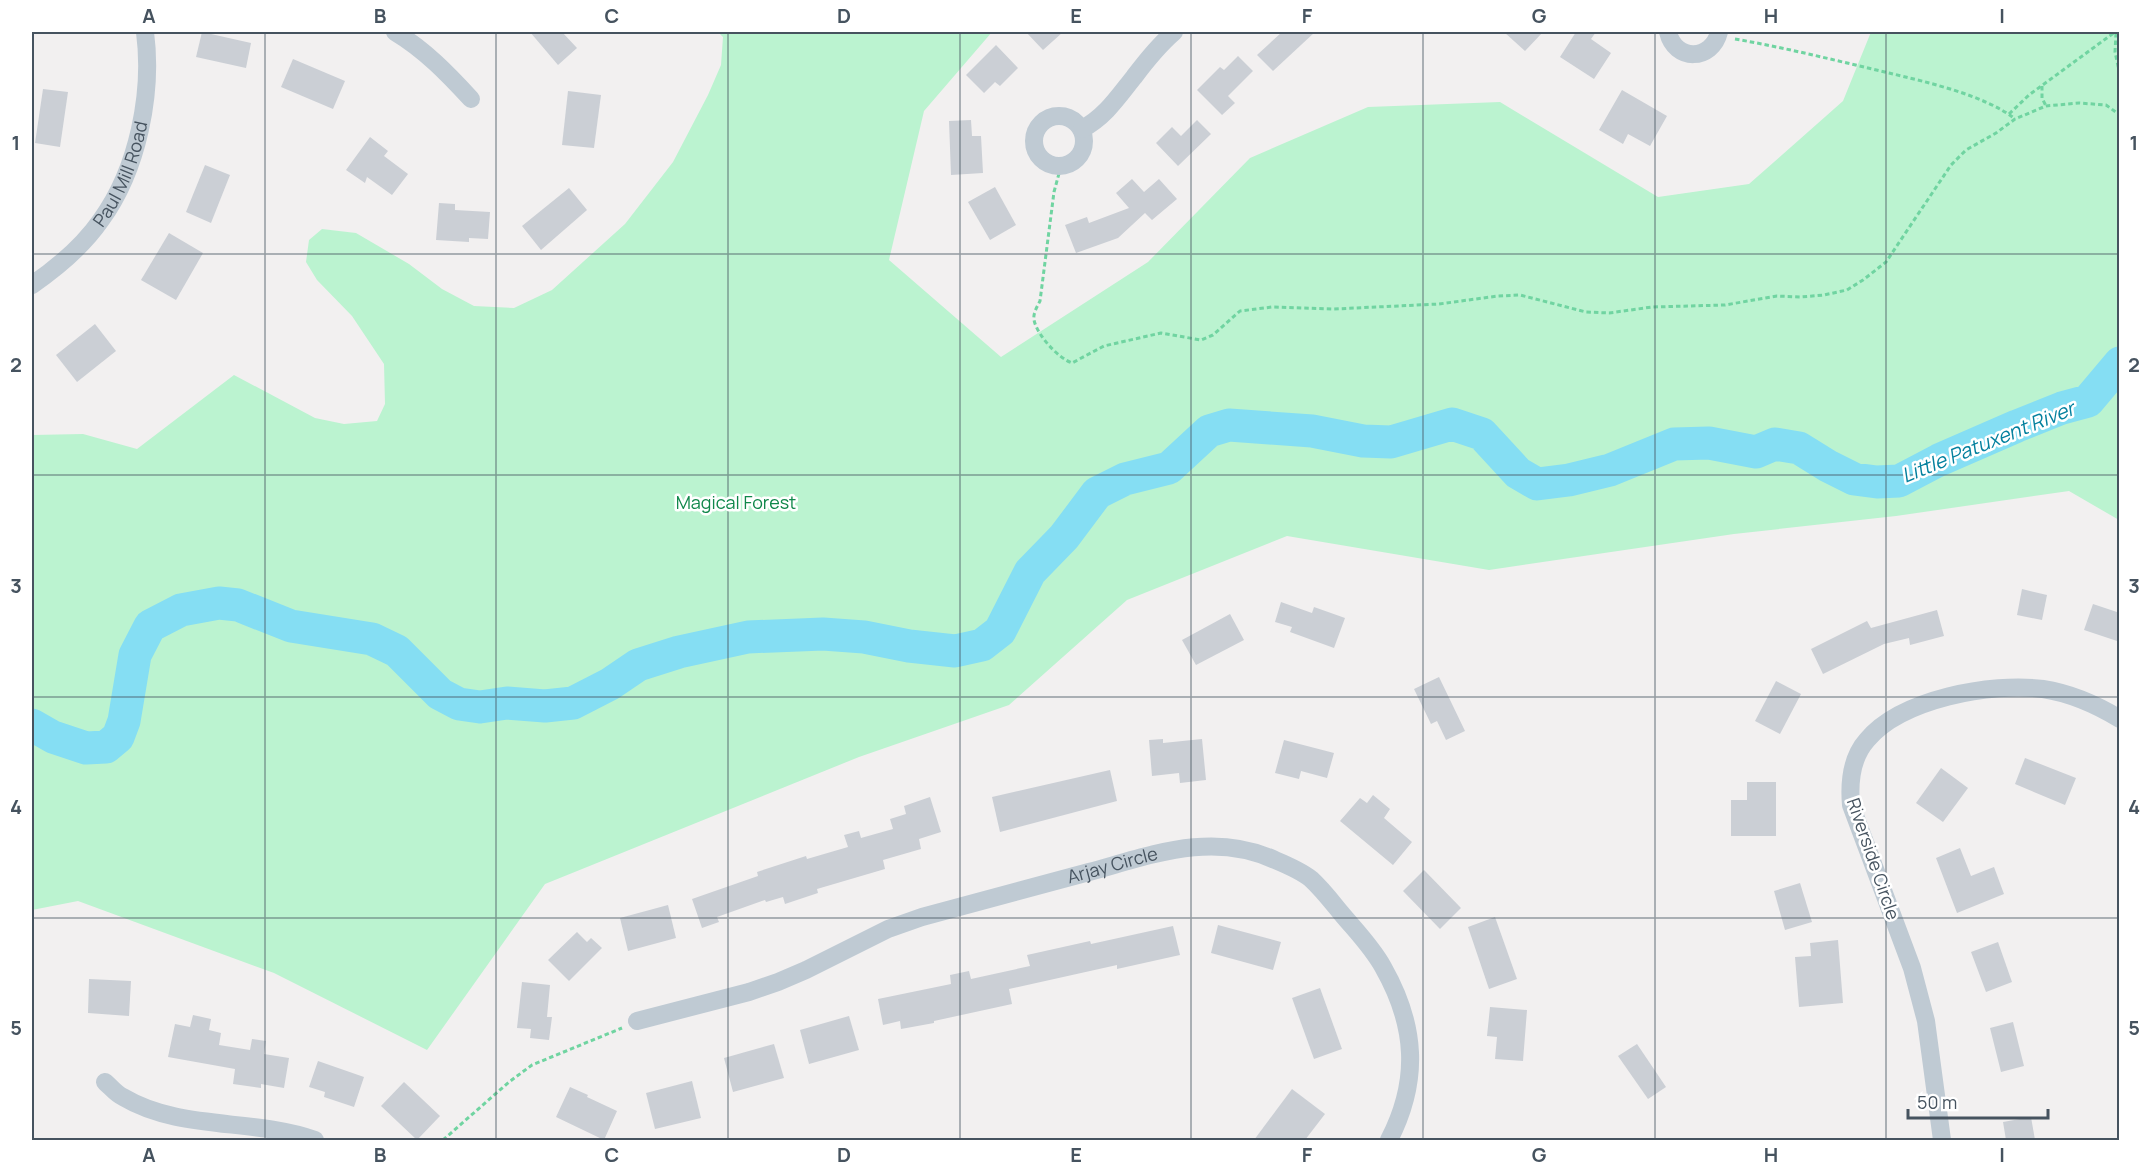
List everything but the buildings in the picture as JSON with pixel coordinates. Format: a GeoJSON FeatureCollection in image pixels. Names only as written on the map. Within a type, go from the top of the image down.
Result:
{"type":"FeatureCollection","features":[{"type":"Feature","properties":{"kind":"street","name":"Paul Mill Road"},"geometry":{"type":"LineString","coordinates":[[32,285],[77,248],[102,219],[124,179],[138,142],[144,107],[147,71],[145,32]]}},
{"type":"Feature","properties":{"kind":"street"},"geometry":{"type":"LineString","coordinates":[[395,32],[414,43],[440,65],[471,99]]}},
{"type":"Feature","properties":{"kind":"street"},"geometry":{"type":"LineString","coordinates":[[1082,129],[1094,123],[1109,110],[1135,75],[1174,32]]}},
{"type":"Feature","properties":{"kind":"street"},"geometry":{"type":"LineString","coordinates":[[1668,32],[1670,40],[1678,50],[1691,54],[1702,53],[1714,45],[1719,32]]}},
{"type":"Feature","properties":{"kind":"street"},"geometry":{"type":"LineString","coordinates":[[1062,115],[1072,119],[1082,129],[1083,149],[1070,164],[1053,165],[1044,161],[1037,153],[1034,142],[1035,132],[1042,122],[1052,116],[1062,115]]}},
{"type":"Feature","properties":{"kind":"street","name":"Riverside Circle"},"geometry":{"type":"LineString","coordinates":[[1942,1140],[1926,1022],[1912,968],[1862,840],[1851,805],[1849,784],[1854,762],[1865,741],[1880,727],[1901,714],[1935,701],[1977,691],[2011,688],[2043,689],[2079,699],[2120,719]]}},
{"type":"Feature","properties":{"kind":"street","name":"Arjay Circle"},"geometry":{"type":"LineString","coordinates":[[637,1021],[768,986],[806,970],[888,929],[922,917],[1163,852],[1217,845],[1264,855],[1288,865],[1311,879],[1376,954],[1395,988],[1408,1028],[1410,1064],[1408,1087],[1401,1116],[1389,1140]]}},
{"type":"Feature","properties":{"kind":"street"},"geometry":{"type":"LineString","coordinates":[[105,1082],[120,1096],[145,1108],[168,1115],[276,1131],[315,1140]]}},
{"type":"Feature","properties":{"kind":"path"},"geometry":{"type":"LineString","coordinates":[[1719,32],[1933,84],[1989,104],[2015,119]]}},
{"type":"Feature","properties":{"kind":"path"},"geometry":{"type":"LineString","coordinates":[[2009,114],[2042,86],[2115,32]]}},
{"type":"Feature","properties":{"kind":"path"},"geometry":{"type":"LineString","coordinates":[[2115,32],[2115,52],[2120,75]]}},
{"type":"Feature","properties":{"kind":"path"},"geometry":{"type":"LineString","coordinates":[[2042,86],[2042,98],[2046,106]]}},
{"type":"Feature","properties":{"kind":"path"},"geometry":{"type":"LineString","coordinates":[[2120,89],[2120,109]]}},
{"type":"Feature","properties":{"kind":"path"},"geometry":{"type":"LineString","coordinates":[[1061,166],[1054,192],[1040,301],[1034,318],[1052,350],[1063,360],[1072,363],[1104,346],[1161,333],[1201,340],[1212,335],[1240,310],[1272,307],[1334,309],[1439,304],[1520,295],[1586,312],[1609,313],[1652,307],[1725,305],[1777,296],[1801,297],[1847,290],[1886,262],[1950,165],[1966,150],[2015,119],[2046,106],[2079,103],[2106,105],[2120,115]]}},
{"type":"Feature","properties":{"kind":"path"},"geometry":{"type":"LineString","coordinates":[[443,1140],[509,1082],[532,1065],[604,1038],[637,1021]]}},
{"type":"Feature","properties":{"kind":"green space","name":"Magical Forest"},"geometry":{"type":"Polygon","coordinates":[[[718,32],[992,32],[924,111],[889,260],[1001,357],[1148,262],[1250,158],[1368,107],[1500,102],[1658,197],[1749,184],[1843,101],[1871,32],[2119,32],[2119,520],[2069,491],[1896,516],[1734,534],[1489,570],[1287,536],[1127,600],[1009,705],[859,757],[545,884],[427,1050],[274,973],[78,901],[32,910],[32,435],[83,434],[137,449],[234,375],[315,418],[344,424],[377,421],[385,404],[384,364],[352,316],[317,280],[306,262],[309,240],[322,229],[356,233],[409,264],[442,289],[474,306],[514,308],[552,290],[625,224],[673,162],[721,65],[723,37],[718,32]]]}},
{"type":"Feature","properties":{"kind":"waterway","name":"Little Patuxent River"},"geometry":{"type":"LineString","coordinates":[[32,725],[53,737],[86,748],[106,747],[118,737],[124,721],[135,655],[150,626],[181,610],[219,603],[238,605],[291,626],[372,639],[397,651],[440,694],[459,704],[480,707],[507,703],[545,706],[573,703],[610,684],[638,665],[679,652],[748,637],[823,634],[864,637],[909,646],[955,651],[982,645],[1000,631],[1030,572],[1064,537],[1097,493],[1125,479],[1169,468],[1209,431],[1229,425],[1312,431],[1363,441],[1391,442],[1452,424],[1482,434],[1518,473],[1537,484],[1569,480],[1610,470],[1674,444],[1709,443],[1756,452],[1775,444],[1799,448],[1854,479],[1877,482],[1899,481],[1939,460],[2017,426],[2062,408],[2088,401],[2120,363]]}}]}
